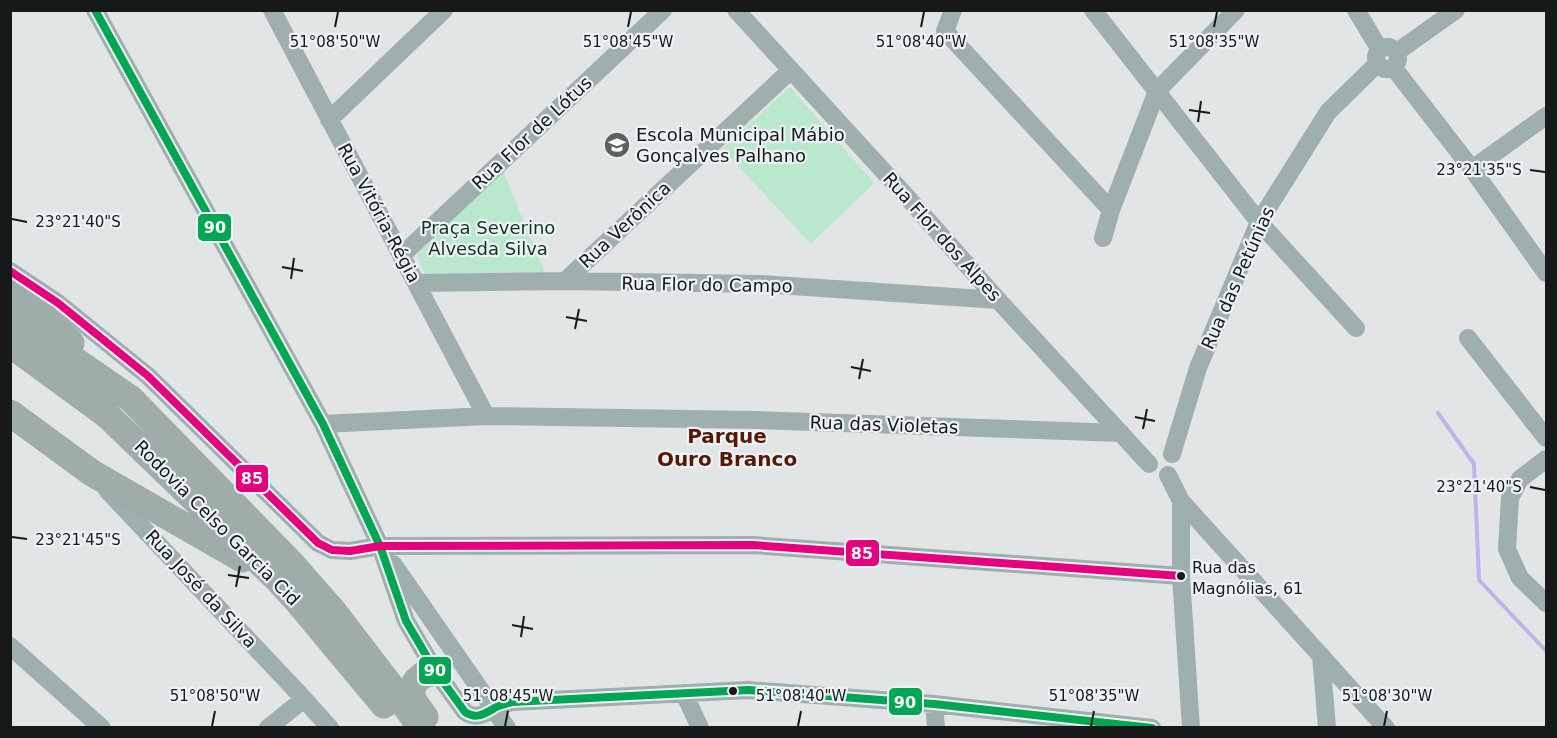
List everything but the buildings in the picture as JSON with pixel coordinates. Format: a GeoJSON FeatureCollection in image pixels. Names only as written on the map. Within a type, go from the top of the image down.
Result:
{"type":"FeatureCollection","features":[{"type":"Feature","properties":{"kind":"highway"},"geometry":{"type":"LineString","coordinates":[[10,285],[131,399]]}},
{"type":"Feature","properties":{"kind":"highway","name":"Rodovia Celso Garcia Cid"},"geometry":{"type":"LineString","coordinates":[[10,316],[131,399],[305,579],[334,612],[421,728]]}},
{"type":"Feature","properties":{"kind":"highway","name":"Rodovia Celso Garcia Cid"},"geometry":{"type":"LineString","coordinates":[[10,344],[107,415],[277,579],[386,707],[399,728]]}},
{"type":"Feature","properties":{"kind":"highway","name":"Rua José da Silva"},"geometry":{"type":"LineString","coordinates":[[10,412],[92,473]]}},
{"type":"Feature","properties":{"kind":"highway"},"geometry":{"type":"LineString","coordinates":[[92,473],[277,579]]}},
{"type":"Feature","properties":{"kind":"highway"},"geometry":{"type":"LineString","coordinates":[[432,728],[412,700],[411,690],[423,675],[436,672]]}},
{"type":"Feature","properties":{"kind":"street"},"geometry":{"type":"LineString","coordinates":[[95,10],[323,423],[380,546],[406,621],[436,672],[465,712],[471,716],[480,716],[512,702],[748,690],[934,704],[1069,723],[1152,728]]}},
{"type":"Feature","properties":{"kind":"street","name":"Rua Vitória-Régia"},"geometry":{"type":"LineString","coordinates":[[272,10],[486,416]]}},
{"type":"Feature","properties":{"kind":"street"},"geometry":{"type":"LineString","coordinates":[[329,120],[444,10]]}},
{"type":"Feature","properties":{"kind":"street","name":"Rua Flor de Lótus"},"geometry":{"type":"LineString","coordinates":[[401,256],[663,10]]}},
{"type":"Feature","properties":{"kind":"street","name":"Rua Flor dos Alpes"},"geometry":{"type":"LineString","coordinates":[[736,10],[1149,464]]}},
{"type":"Feature","properties":{"kind":"street"},"geometry":{"type":"LineString","coordinates":[[953,10],[945,31],[1112,210]]}},
{"type":"Feature","properties":{"kind":"street"},"geometry":{"type":"LineString","coordinates":[[1093,10],[1258,222],[1356,328]]}},
{"type":"Feature","properties":{"kind":"street"},"geometry":{"type":"LineString","coordinates":[[1103,238],[1157,91],[1236,10]]}},
{"type":"Feature","properties":{"kind":"street"},"geometry":{"type":"LineString","coordinates":[[1356,10],[1387,58],[1545,269]]}},
{"type":"Feature","properties":{"kind":"street","name":"Rua das Petúnias"},"geometry":{"type":"LineString","coordinates":[[1172,453],[1198,368],[1258,222],[1328,111],[1387,58],[1456,10]]}},
{"type":"Feature","properties":{"kind":"street","name":"Rua Verônica"},"geometry":{"type":"LineString","coordinates":[[565,281],[791,70]]}},
{"type":"Feature","properties":{"kind":"street"},"geometry":{"type":"LineString","coordinates":[[1472,169],[1546,116]]}},
{"type":"Feature","properties":{"kind":"street"},"geometry":{"type":"LineString","coordinates":[[10,272],[58,303],[148,376],[318,543],[332,550],[350,551],[380,546],[753,544],[1180,576]]}},
{"type":"Feature","properties":{"kind":"street","name":"Rua Flor do Campo"},"geometry":{"type":"LineString","coordinates":[[416,283],[565,281],[761,284],[998,300]]}},
{"type":"Feature","properties":{"kind":"street"},"geometry":{"type":"LineString","coordinates":[[1468,338],[1546,438]]}},
{"type":"Feature","properties":{"kind":"street","name":"Rua das Violetas"},"geometry":{"type":"LineString","coordinates":[[323,423],[486,416],[757,420],[1121,433]]}},
{"type":"Feature","properties":{"kind":"street"},"geometry":{"type":"LineString","coordinates":[[1164,450],[1172,453],[1176,465],[1174,470],[1168,475],[1160,477],[1156,475],[1150,468],[1149,459],[1155,452],[1164,450]]}},
{"type":"Feature","properties":{"kind":"street"},"geometry":{"type":"LineString","coordinates":[[1546,459],[1520,479],[1510,498],[1507,549],[1520,578],[1546,603]]}},
{"type":"Feature","properties":{"kind":"street","name":"Rua José da Silva"},"geometry":{"type":"LineString","coordinates":[[92,473],[330,728]]}},
{"type":"Feature","properties":{"kind":"street"},"geometry":{"type":"LineString","coordinates":[[1168,475],[1181,501],[1386,728]]}},
{"type":"Feature","properties":{"kind":"street"},"geometry":{"type":"LineString","coordinates":[[1181,501],[1180,576],[1191,728]]}},
{"type":"Feature","properties":{"kind":"street"},"geometry":{"type":"LineString","coordinates":[[380,546],[507,728]]}},
{"type":"Feature","properties":{"kind":"street"},"geometry":{"type":"LineString","coordinates":[[10,646],[102,728]]}},
{"type":"Feature","properties":{"kind":"street"},"geometry":{"type":"LineString","coordinates":[[1321,655],[1327,728]]}},
{"type":"Feature","properties":{"kind":"street"},"geometry":{"type":"LineString","coordinates":[[684,693],[700,728]]}},
{"type":"Feature","properties":{"kind":"street"},"geometry":{"type":"LineString","coordinates":[[268,728],[304,699]]}},
{"type":"Feature","properties":{"kind":"street"},"geometry":{"type":"LineString","coordinates":[[934,704],[936,728]]}},
{"type":"Feature","properties":{"kind":"green space"},"geometry":{"type":"Polygon","coordinates":[[[790,87],[874,183],[811,244],[722,149],[790,87]]]}},
{"type":"Feature","properties":{"kind":"green space","name":"Praça Severino Alvesda Silva"},"geometry":{"type":"Polygon","coordinates":[[[503,171],[546,275],[426,278],[417,255],[503,171]]]}},
{"type":"Feature","properties":{"kind":"waterway"},"geometry":{"type":"LineString","coordinates":[[1438,413],[1474,464],[1479,580],[1546,651]]}},
{"type":"Feature","properties":{"kind":"transit line","name":"90"},"geometry":{"type":"LineString","coordinates":[[95,10],[323,424],[380,546],[406,621],[436,672],[465,712],[479,715],[512,702],[748,690],[934,704],[1152,728]]}},
{"type":"Feature","properties":{"kind":"transit line","name":"85"},"geometry":{"type":"LineString","coordinates":[[10,271],[58,303],[148,376],[318,543],[332,550],[350,551],[380,546],[753,545],[1181,576]]}},
{"type":"Feature","properties":{"kind":"place","name":"Escola Municipal Mábio Gonçalves Palhano"},"geometry":{"type":"Point","coordinates":[617,145]}},
{"type":"Feature","properties":{"kind":"place","name":"Rua das Magnólias, 61"},"geometry":{"type":"Point","coordinates":[1181,576]}},
{"type":"Feature","properties":{"kind":"district","name":"Parque Ouro Branco"},"geometry":{"type":"Point","coordinates":[727,448]}}]}
